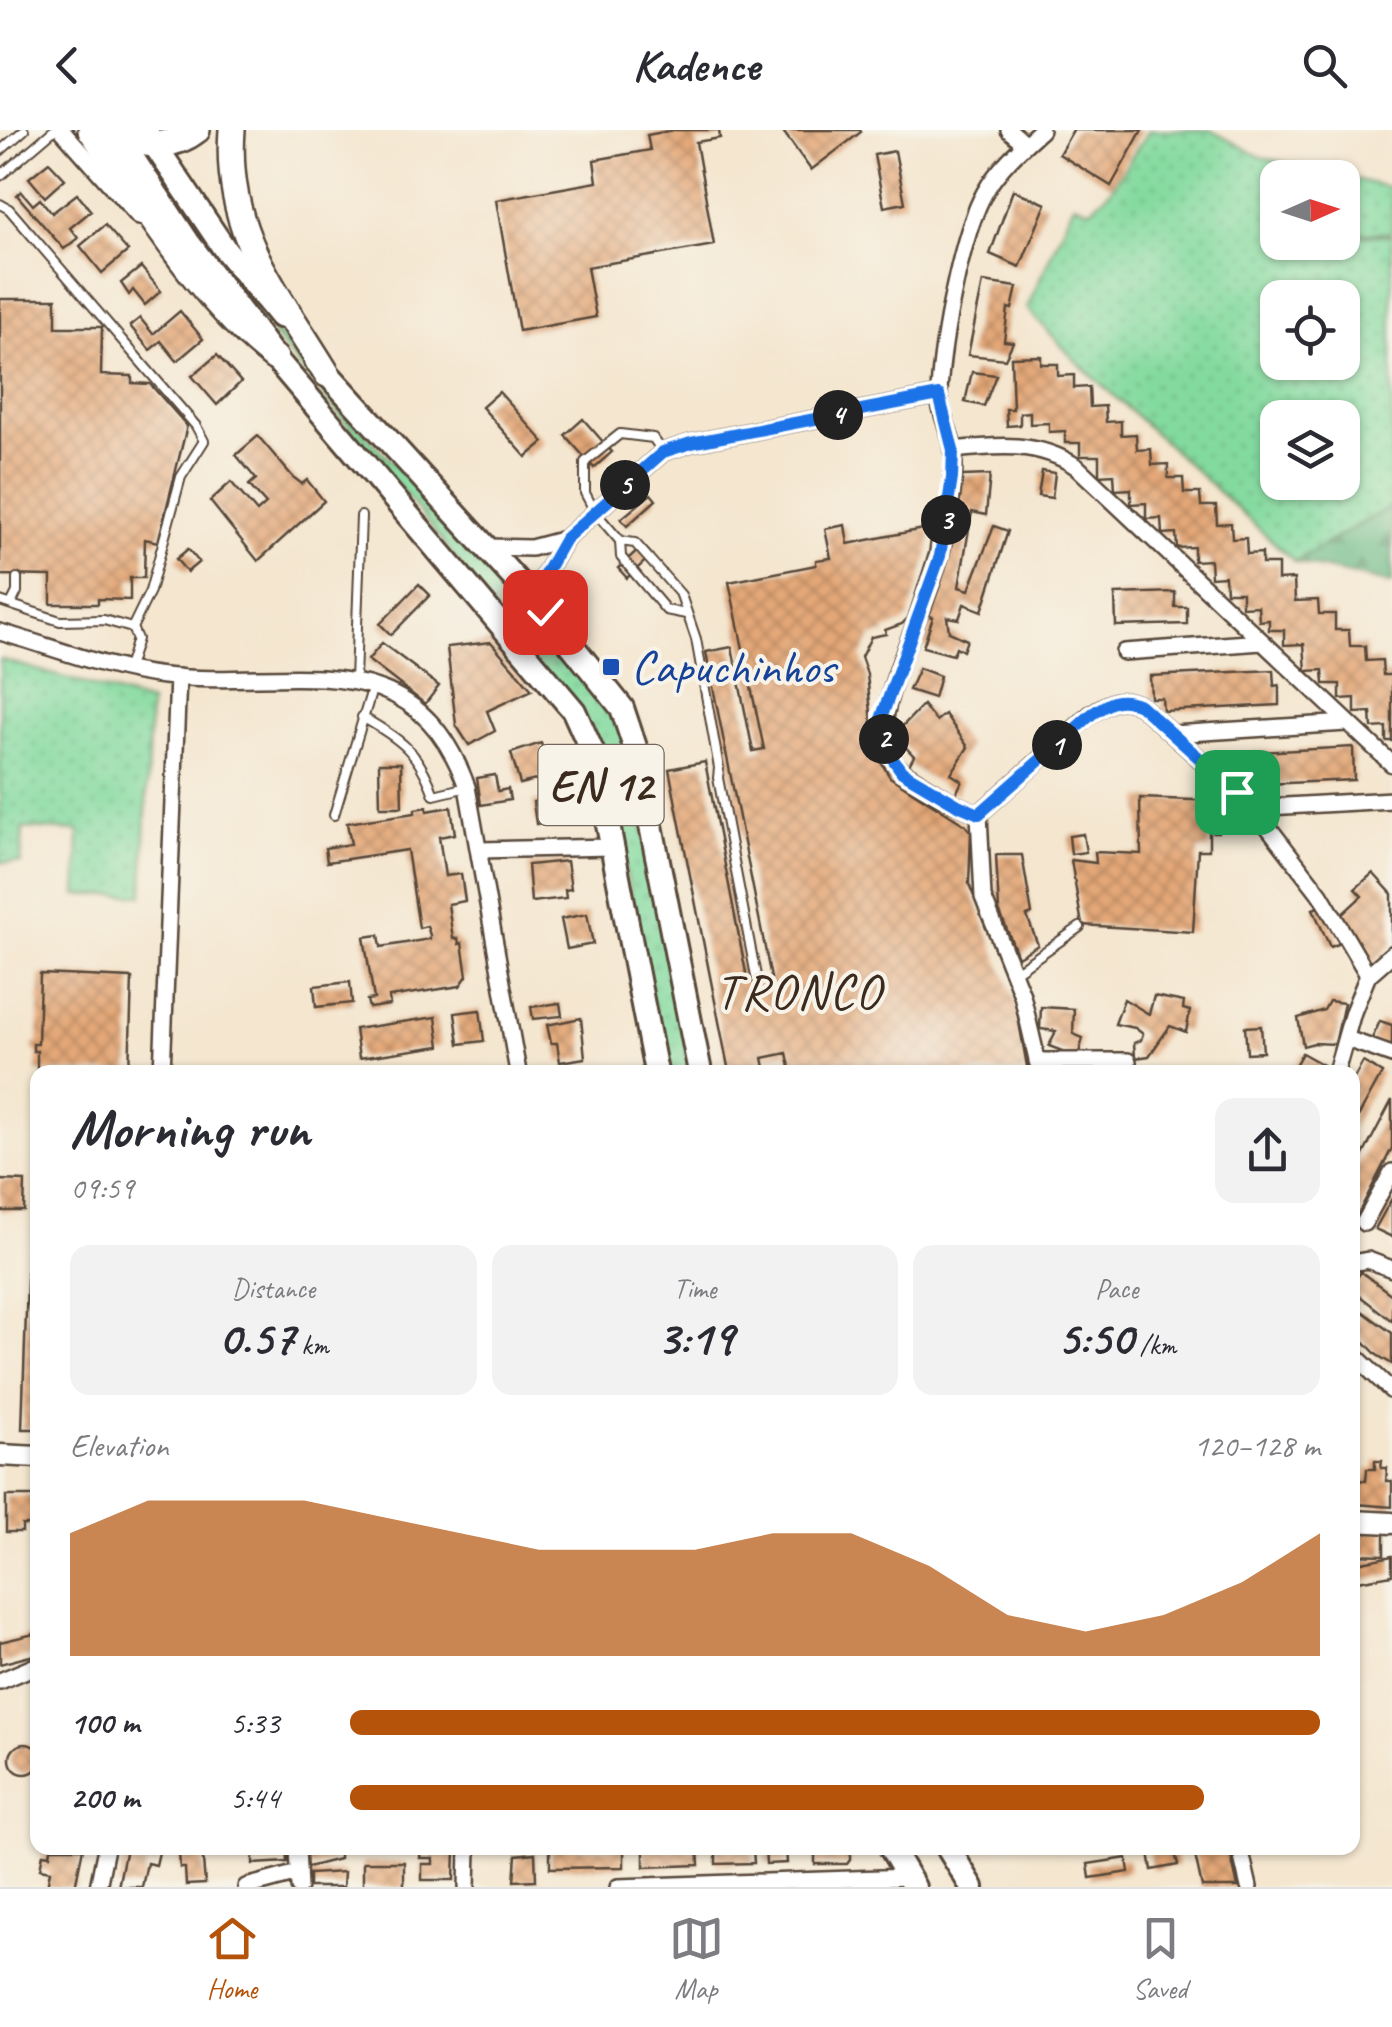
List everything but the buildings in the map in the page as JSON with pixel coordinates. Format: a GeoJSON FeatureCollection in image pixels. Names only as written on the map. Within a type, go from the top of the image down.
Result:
{"type":"FeatureCollection","features":[{"type":"Feature","properties":{"kind":"highway"},"geometry":{"type":"LineString","coordinates":[[91,130],[200,280],[244,334],[275,358]]}},
{"type":"Feature","properties":{"kind":"highway"},"geometry":{"type":"LineString","coordinates":[[127,130],[132,137],[170,143],[196,130]]}},
{"type":"Feature","properties":{"kind":"highway"},"geometry":{"type":"LineString","coordinates":[[232,130],[229,164],[238,210],[260,270],[327,374]]}},
{"type":"Feature","properties":{"kind":"main road","name":"EN 12"},"geometry":{"type":"LineString","coordinates":[[114,130],[188,242],[275,358],[574,711],[596,758],[655,1065]]}},
{"type":"Feature","properties":{"kind":"main road","name":"EN 12"},"geometry":{"type":"LineString","coordinates":[[149,137],[224,248],[327,374],[488,547],[622,708],[636,750],[699,1065]]}},
{"type":"Feature","properties":{"kind":"main road"},"geometry":{"type":"LineString","coordinates":[[0,1455],[30,1457]]}},
{"type":"Feature","properties":{"kind":"main road"},"geometry":{"type":"LineString","coordinates":[[1360,1521],[1392,1523]]}},
{"type":"Feature","properties":{"kind":"main road"},"geometry":{"type":"LineString","coordinates":[[895,1855],[912,1882]]}},
{"type":"Feature","properties":{"kind":"main road"},"geometry":{"type":"LineString","coordinates":[[952,1855],[972,1887]]}},
{"type":"Feature","properties":{"kind":"street"},"geometry":{"type":"LineString","coordinates":[[58,130],[200,280]]}},
{"type":"Feature","properties":{"kind":"street"},"geometry":{"type":"LineString","coordinates":[[1009,130],[1024,144]]}},
{"type":"Feature","properties":{"kind":"street"},"geometry":{"type":"LineString","coordinates":[[979,814],[902,772],[885,748],[882,716],[940,556],[953,450],[939,395],[968,234],[985,191],[1024,144],[1041,130]]}},
{"type":"Feature","properties":{"kind":"street"},"geometry":{"type":"LineString","coordinates":[[545,612],[544,576],[565,539],[663,452],[691,443],[939,395]]}},
{"type":"Feature","properties":{"kind":"street"},"geometry":{"type":"LineString","coordinates":[[953,450],[1018,446],[1061,456],[1077,467],[1392,764]]}},
{"type":"Feature","properties":{"kind":"street"},"geometry":{"type":"LineString","coordinates":[[488,547],[532,548],[565,539]]}},
{"type":"Feature","properties":{"kind":"street"},"geometry":{"type":"LineString","coordinates":[[0,632],[178,678],[356,680],[394,694],[423,714],[455,753],[467,787],[517,1065]]}},
{"type":"Feature","properties":{"kind":"street"},"geometry":{"type":"LineString","coordinates":[[1124,652],[1262,642]]}},
{"type":"Feature","properties":{"kind":"street"},"geometry":{"type":"LineString","coordinates":[[162,1065],[178,678]]}},
{"type":"Feature","properties":{"kind":"street"},"geometry":{"type":"LineString","coordinates":[[979,814],[1092,714],[1124,698],[1140,705],[1252,806],[1320,894],[1368,974]]}},
{"type":"Feature","properties":{"kind":"street"},"geometry":{"type":"LineString","coordinates":[[1173,734],[1347,723]]}},
{"type":"Feature","properties":{"kind":"street"},"geometry":{"type":"LineString","coordinates":[[1268,807],[1392,800]]}},
{"type":"Feature","properties":{"kind":"street"},"geometry":{"type":"LineString","coordinates":[[979,814],[982,897],[1022,995],[1038,1065]]}},
{"type":"Feature","properties":{"kind":"street"},"geometry":{"type":"LineString","coordinates":[[480,850],[612,847]]}},
{"type":"Feature","properties":{"kind":"street"},"geometry":{"type":"LineString","coordinates":[[1338,1065],[1368,974],[1392,954]]}},
{"type":"Feature","properties":{"kind":"street"},"geometry":{"type":"LineString","coordinates":[[1347,1039],[1392,1056]]}},
{"type":"Feature","properties":{"kind":"street"},"geometry":{"type":"LineString","coordinates":[[1064,1065],[1128,1060],[1128,1065]]}},
{"type":"Feature","properties":{"kind":"street"},"geometry":{"type":"LineString","coordinates":[[1364,1223],[1392,1172]]}},
{"type":"Feature","properties":{"kind":"street"},"geometry":{"type":"LineString","coordinates":[[1360,1262],[1368,1260],[1392,1269]]}},
{"type":"Feature","properties":{"kind":"street"},"geometry":{"type":"LineString","coordinates":[[1360,1361],[1392,1391]]}},
{"type":"Feature","properties":{"kind":"street"},"geometry":{"type":"LineString","coordinates":[[0,1681],[30,1669]]}},
{"type":"Feature","properties":{"kind":"street"},"geometry":{"type":"LineString","coordinates":[[98,1887],[105,1855]]}},
{"type":"Feature","properties":{"kind":"street"},"geometry":{"type":"LineString","coordinates":[[246,1887],[298,1880],[297,1855]]}},
{"type":"Feature","properties":{"kind":"street"},"geometry":{"type":"LineString","coordinates":[[467,1887],[468,1855]]}},
{"type":"Feature","properties":{"kind":"street"},"geometry":{"type":"LineString","coordinates":[[1242,1855],[1250,1887]]}},
{"type":"Feature","properties":{"kind":"street"},"geometry":{"type":"LineString","coordinates":[[618,1887],[912,1882]]}},
{"type":"Feature","properties":{"kind":"lane"},"geometry":{"type":"LineString","coordinates":[[0,150],[24,130]]}},
{"type":"Feature","properties":{"kind":"lane"},"geometry":{"type":"LineString","coordinates":[[0,176],[58,130]]}},
{"type":"Feature","properties":{"kind":"lane"},"geometry":{"type":"LineString","coordinates":[[0,204],[9,209],[144,365],[196,426],[204,441],[181,477],[150,591],[132,628]]}},
{"type":"Feature","properties":{"kind":"lane"},"geometry":{"type":"LineString","coordinates":[[663,452],[652,438],[620,434],[584,462],[585,493],[595,512],[620,541],[621,557],[666,610],[686,614]]}},
{"type":"Feature","properties":{"kind":"lane"},"geometry":{"type":"LineString","coordinates":[[356,680],[361,516]]}},
{"type":"Feature","properties":{"kind":"lane"},"geometry":{"type":"LineString","coordinates":[[620,541],[635,544],[681,595],[696,639],[756,976]]}},
{"type":"Feature","properties":{"kind":"lane"},"geometry":{"type":"LineString","coordinates":[[11,604],[17,592],[17,578]]}},
{"type":"Feature","properties":{"kind":"lane"},"geometry":{"type":"LineString","coordinates":[[0,600],[60,621],[104,620],[132,628],[137,639],[128,668]]}},
{"type":"Feature","properties":{"kind":"lane"},"geometry":{"type":"LineString","coordinates":[[334,815],[373,686]]}},
{"type":"Feature","properties":{"kind":"lane"},"geometry":{"type":"LineString","coordinates":[[362,717],[400,739],[425,768],[434,795],[467,787]]}},
{"type":"Feature","properties":{"kind":"lane"},"geometry":{"type":"LineString","coordinates":[[1013,973],[1080,927]]}},
{"type":"Feature","properties":{"kind":"green space"},"geometry":{"type":"Polygon","coordinates":[[[1149,130],[1210,130],[1274,160],[1260,160],[1260,260],[1360,260],[1360,235],[1392,236],[1392,506],[1295,562],[1075,360],[1027,308],[1074,203],[1090,210],[1110,191],[1149,130]]]}},
{"type":"Feature","properties":{"kind":"green space"},"geometry":{"type":"Polygon","coordinates":[[[146,152],[263,315],[344,411],[504,581],[614,709],[625,739],[691,1065],[665,1065],[601,749],[422,515],[257,315],[141,156],[146,152]]]}},
{"type":"Feature","properties":{"kind":"green space"},"geometry":{"type":"Polygon","coordinates":[[[1360,180],[1392,188],[1392,233],[1360,233],[1360,180]]]}},
{"type":"Feature","properties":{"kind":"green space"},"geometry":{"type":"Polygon","coordinates":[[[1392,506],[1392,584],[1295,562],[1388,508],[1392,506]]]}},
{"type":"Feature","properties":{"kind":"green space"},"geometry":{"type":"Polygon","coordinates":[[[0,659],[150,703],[143,895],[77,895],[79,831],[23,828],[21,863],[0,862],[0,659]]]}},
{"type":"Feature","properties":{"kind":"place","name":"Capuchinhos"},"geometry":{"type":"Point","coordinates":[611,667]}},
{"type":"Feature","properties":{"kind":"district","name":"TRONCO"},"geometry":{"type":"Point","coordinates":[799,991]}},
{"type":"Feature","properties":{"kind":"route"},"geometry":{"type":"LineString","coordinates":[[545,612],[544,576],[565,539],[663,452],[691,443],[939,395],[953,450],[940,556],[882,716],[885,748],[902,772],[979,814],[1092,714],[1124,698],[1140,705],[1237,792]]}}]}
